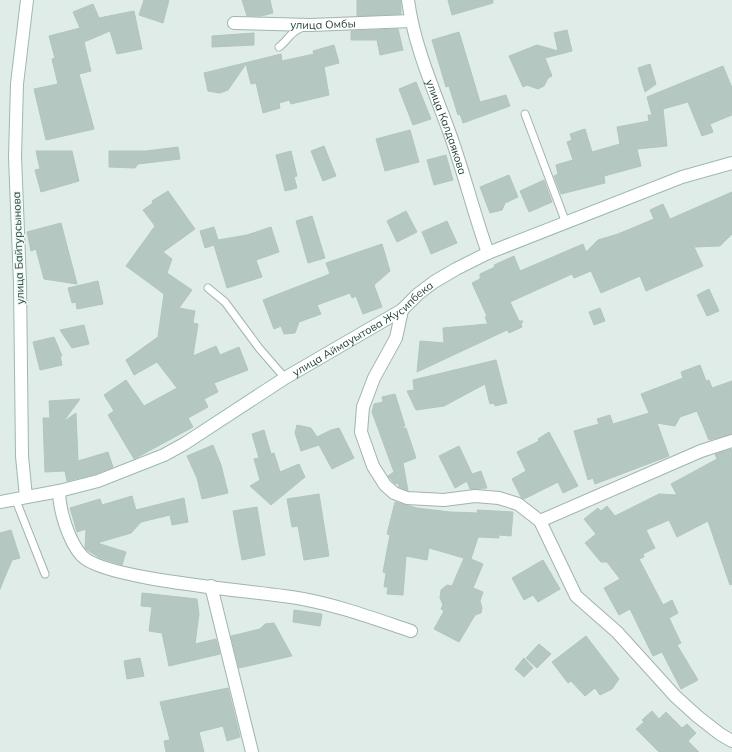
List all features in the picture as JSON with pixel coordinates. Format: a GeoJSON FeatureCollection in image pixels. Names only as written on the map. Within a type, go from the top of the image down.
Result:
{"type":"FeatureCollection","features":[{"type":"Feature","properties":{"kind":"street","name":"улица Байтурсынова"},"geometry":{"type":"LineString","coordinates":[[21,497],[20,291],[15,157],[17,84],[27,0]]}},
{"type":"Feature","properties":{"kind":"street","name":"улица Калдаякова"},"geometry":{"type":"LineString","coordinates":[[408,0],[411,21],[460,162],[472,207],[488,253]]}},
{"type":"Feature","properties":{"kind":"street","name":"улица Омбы"},"geometry":{"type":"LineString","coordinates":[[234,23],[311,25],[411,21]]}},
{"type":"Feature","properties":{"kind":"street","name":"улица Аймауытова Жусипбека"},"geometry":{"type":"LineString","coordinates":[[0,502],[59,491],[98,481],[164,455],[184,444],[285,378],[402,310],[418,294],[434,282],[488,253],[682,176],[732,163]]}},
{"type":"Feature","properties":{"kind":"street"},"geometry":{"type":"LineString","coordinates":[[402,310],[396,338],[374,378],[363,406],[361,432],[373,466],[385,485],[394,493],[407,498],[444,500],[475,496],[499,498],[518,504],[540,521],[576,596],[617,632],[675,696],[697,716],[720,734],[732,741]]}},
{"type":"Feature","properties":{"kind":"street"},"geometry":{"type":"LineString","coordinates":[[540,521],[701,451],[732,441]]}},
{"type":"Feature","properties":{"kind":"street"},"geometry":{"type":"LineString","coordinates":[[59,491],[59,504],[69,534],[82,556],[94,565],[123,574],[317,602],[338,607],[411,631]]}},
{"type":"Feature","properties":{"kind":"street"},"geometry":{"type":"LineString","coordinates":[[211,586],[252,752]]}},
{"type":"Feature","properties":{"kind":"lane"},"geometry":{"type":"LineString","coordinates":[[279,47],[285,43],[288,36],[300,28],[311,25]]}},
{"type":"Feature","properties":{"kind":"lane"},"geometry":{"type":"LineString","coordinates":[[525,114],[566,223]]}},
{"type":"Feature","properties":{"kind":"lane"},"geometry":{"type":"LineString","coordinates":[[208,288],[224,302],[259,348],[285,378]]}},
{"type":"Feature","properties":{"kind":"lane"},"geometry":{"type":"LineString","coordinates":[[21,497],[45,574]]}},
{"type":"Feature","properties":{"kind":"building"},"geometry":{"type":"Polygon","coordinates":[[[144,0],[169,0],[163,23],[139,15],[144,0]]]}},
{"type":"Feature","properties":{"kind":"building"},"geometry":{"type":"Polygon","coordinates":[[[242,0],[270,0],[273,13],[261,16],[247,16],[242,0]]]}},
{"type":"Feature","properties":{"kind":"building"},"geometry":{"type":"Polygon","coordinates":[[[357,0],[401,0],[401,14],[357,16],[357,0]]]}},
{"type":"Feature","properties":{"kind":"building"},"geometry":{"type":"Polygon","coordinates":[[[448,0],[493,0],[493,3],[452,15],[448,0]]]}},
{"type":"Feature","properties":{"kind":"building"},"geometry":{"type":"Polygon","coordinates":[[[93,4],[99,18],[134,11],[142,49],[117,54],[110,31],[84,42],[91,71],[79,74],[94,129],[46,140],[34,89],[58,84],[52,59],[55,58],[49,36],[80,28],[73,12],[93,4]]]}},
{"type":"Feature","properties":{"kind":"building"},"geometry":{"type":"Polygon","coordinates":[[[398,29],[403,50],[380,55],[377,40],[351,40],[351,31],[398,29]]]}},
{"type":"Feature","properties":{"kind":"building"},"geometry":{"type":"Polygon","coordinates":[[[567,30],[572,51],[545,58],[552,76],[548,78],[544,86],[538,89],[527,85],[523,87],[509,56],[537,45],[558,51],[554,33],[567,30]]]}},
{"type":"Feature","properties":{"kind":"building"},"geometry":{"type":"Polygon","coordinates":[[[459,32],[480,102],[506,95],[510,106],[463,123],[460,114],[458,115],[449,86],[446,87],[432,40],[459,32]]]}},
{"type":"Feature","properties":{"kind":"building"},"geometry":{"type":"Polygon","coordinates":[[[254,33],[254,45],[212,47],[212,36],[254,33]]]}},
{"type":"Feature","properties":{"kind":"building"},"geometry":{"type":"Polygon","coordinates":[[[334,45],[339,63],[324,67],[329,95],[291,104],[289,100],[279,103],[280,108],[263,113],[256,83],[251,84],[246,64],[228,90],[220,93],[208,91],[204,73],[281,54],[282,61],[314,54],[313,51],[334,45]]]}},
{"type":"Feature","properties":{"kind":"building"},"geometry":{"type":"Polygon","coordinates":[[[650,64],[656,84],[645,92],[638,68],[650,64]]]}},
{"type":"Feature","properties":{"kind":"building"},"geometry":{"type":"Polygon","coordinates":[[[723,66],[732,88],[732,115],[710,124],[713,132],[702,136],[688,102],[663,109],[667,146],[637,149],[641,166],[604,176],[605,183],[561,194],[554,176],[558,174],[556,165],[573,160],[567,142],[572,140],[570,134],[585,129],[592,152],[620,144],[617,127],[649,121],[648,115],[652,115],[647,97],[723,66]]]}},
{"type":"Feature","properties":{"kind":"building"},"geometry":{"type":"Polygon","coordinates":[[[416,82],[431,119],[413,125],[399,89],[416,82]]]}},
{"type":"Feature","properties":{"kind":"building"},"geometry":{"type":"Polygon","coordinates":[[[410,130],[419,162],[385,171],[376,139],[410,130]]]}},
{"type":"Feature","properties":{"kind":"building"},"geometry":{"type":"Polygon","coordinates":[[[324,146],[336,176],[323,181],[311,151],[324,146]]]}},
{"type":"Feature","properties":{"kind":"building"},"geometry":{"type":"Polygon","coordinates":[[[178,147],[180,159],[138,164],[135,168],[109,167],[109,151],[146,151],[178,147]]]}},
{"type":"Feature","properties":{"kind":"building"},"geometry":{"type":"Polygon","coordinates":[[[36,151],[72,151],[79,181],[41,192],[35,170],[40,169],[36,151]]]}},
{"type":"Feature","properties":{"kind":"building"},"geometry":{"type":"Polygon","coordinates":[[[291,151],[297,176],[294,177],[297,188],[285,191],[276,155],[291,151]]]}},
{"type":"Feature","properties":{"kind":"building"},"geometry":{"type":"Polygon","coordinates":[[[446,155],[453,180],[434,185],[427,160],[446,155]]]}},
{"type":"Feature","properties":{"kind":"building"},"geometry":{"type":"Polygon","coordinates":[[[509,175],[518,197],[505,203],[502,210],[490,213],[480,187],[509,175]]]}},
{"type":"Feature","properties":{"kind":"building"},"geometry":{"type":"Polygon","coordinates":[[[544,180],[552,202],[529,212],[520,191],[544,180]]]}},
{"type":"Feature","properties":{"kind":"building"},"geometry":{"type":"Polygon","coordinates":[[[168,191],[195,229],[163,252],[172,259],[167,273],[192,290],[179,308],[195,311],[193,323],[198,324],[193,356],[216,346],[220,355],[239,347],[248,370],[214,383],[218,392],[204,399],[208,407],[188,418],[193,427],[134,459],[108,415],[114,411],[104,395],[126,380],[144,406],[177,388],[157,362],[134,375],[126,360],[158,337],[164,294],[126,266],[155,226],[143,210],[153,203],[152,201],[168,191]]]}},
{"type":"Feature","properties":{"kind":"building"},"geometry":{"type":"Polygon","coordinates":[[[732,192],[732,234],[720,246],[694,247],[703,266],[646,291],[640,276],[601,293],[591,271],[574,278],[572,274],[510,302],[519,321],[523,321],[521,324],[522,327],[509,333],[507,330],[417,372],[420,341],[444,343],[443,328],[488,324],[485,317],[487,316],[472,283],[480,279],[480,274],[495,267],[494,265],[514,256],[520,271],[583,244],[586,252],[598,240],[618,234],[654,219],[650,210],[663,204],[670,219],[732,192]]]}},
{"type":"Feature","properties":{"kind":"building"},"geometry":{"type":"Polygon","coordinates":[[[406,211],[417,232],[397,242],[387,221],[406,211]]]}},
{"type":"Feature","properties":{"kind":"building"},"geometry":{"type":"Polygon","coordinates":[[[312,216],[325,258],[308,263],[296,221],[312,216]]]}},
{"type":"Feature","properties":{"kind":"building"},"geometry":{"type":"Polygon","coordinates":[[[447,221],[457,243],[431,254],[422,232],[447,221]]]}},
{"type":"Feature","properties":{"kind":"building"},"geometry":{"type":"Polygon","coordinates":[[[61,223],[77,284],[44,279],[36,249],[31,251],[27,232],[61,223]]]}},
{"type":"Feature","properties":{"kind":"building"},"geometry":{"type":"Polygon","coordinates":[[[214,227],[218,240],[247,235],[271,227],[279,252],[256,260],[262,277],[227,288],[214,245],[205,248],[200,231],[214,227]]]}},
{"type":"Feature","properties":{"kind":"building"},"geometry":{"type":"Polygon","coordinates":[[[382,244],[390,271],[374,285],[382,307],[363,314],[356,296],[352,298],[350,293],[317,305],[321,314],[299,322],[295,333],[284,334],[281,326],[274,329],[263,300],[330,274],[326,263],[382,244]]]}},
{"type":"Feature","properties":{"kind":"building"},"geometry":{"type":"Polygon","coordinates":[[[98,281],[103,304],[77,309],[76,302],[72,303],[68,288],[98,281]]]}},
{"type":"Feature","properties":{"kind":"building"},"geometry":{"type":"Polygon","coordinates":[[[709,289],[719,311],[707,316],[697,295],[709,289]]]}},
{"type":"Feature","properties":{"kind":"building"},"geometry":{"type":"Polygon","coordinates":[[[600,308],[605,321],[594,325],[589,312],[600,308]]]}},
{"type":"Feature","properties":{"kind":"building"},"geometry":{"type":"Polygon","coordinates":[[[84,325],[89,344],[72,348],[60,330],[84,325]]]}},
{"type":"Feature","properties":{"kind":"building"},"geometry":{"type":"Polygon","coordinates":[[[54,337],[62,356],[60,356],[62,365],[40,370],[33,342],[54,337]]]}},
{"type":"Feature","properties":{"kind":"building"},"geometry":{"type":"Polygon","coordinates":[[[496,360],[507,403],[495,406],[494,403],[490,404],[485,384],[444,406],[416,410],[407,391],[414,390],[413,380],[496,360]]]}},
{"type":"Feature","properties":{"kind":"building"},"geometry":{"type":"Polygon","coordinates":[[[700,365],[706,381],[709,380],[712,388],[732,381],[732,434],[709,440],[697,411],[680,417],[675,426],[657,423],[669,456],[595,484],[593,478],[588,480],[574,431],[599,424],[597,419],[610,415],[613,424],[649,413],[641,394],[683,378],[681,372],[700,365]]]}},
{"type":"Feature","properties":{"kind":"building"},"geometry":{"type":"Polygon","coordinates":[[[395,394],[405,426],[401,429],[406,428],[416,458],[403,463],[408,491],[399,487],[398,483],[395,484],[388,476],[394,472],[372,412],[374,404],[383,402],[382,397],[395,394]]]}},
{"type":"Feature","properties":{"kind":"building"},"geometry":{"type":"Polygon","coordinates":[[[80,399],[63,422],[76,413],[78,461],[108,452],[113,467],[96,474],[67,481],[65,471],[45,472],[43,418],[50,418],[49,401],[80,399]]]}},
{"type":"Feature","properties":{"kind":"building"},"geometry":{"type":"Polygon","coordinates":[[[297,425],[311,428],[317,437],[339,428],[354,458],[332,469],[319,445],[301,451],[295,433],[297,425]]]}},
{"type":"Feature","properties":{"kind":"building"},"geometry":{"type":"Polygon","coordinates":[[[264,430],[271,454],[274,453],[280,472],[299,464],[305,477],[271,505],[250,486],[260,480],[254,459],[259,458],[252,434],[264,430]]]}},
{"type":"Feature","properties":{"kind":"building"},"geometry":{"type":"Polygon","coordinates":[[[549,432],[578,486],[563,493],[558,482],[524,499],[521,497],[512,479],[526,471],[517,452],[539,441],[538,439],[549,432]]]}},
{"type":"Feature","properties":{"kind":"building"},"geometry":{"type":"Polygon","coordinates":[[[213,445],[221,465],[228,493],[202,499],[197,478],[187,456],[213,445]]]}},
{"type":"Feature","properties":{"kind":"building"},"geometry":{"type":"Polygon","coordinates":[[[459,446],[472,474],[481,471],[487,488],[470,489],[467,481],[455,488],[439,456],[459,446]]]}},
{"type":"Feature","properties":{"kind":"building"},"geometry":{"type":"Polygon","coordinates":[[[732,449],[732,584],[730,585],[708,521],[677,537],[669,520],[646,530],[655,548],[643,554],[644,557],[639,559],[663,605],[672,600],[678,613],[669,618],[681,643],[677,645],[698,680],[681,689],[662,652],[653,656],[630,609],[619,615],[604,588],[620,579],[607,562],[601,562],[585,543],[596,534],[584,519],[598,508],[601,511],[607,506],[615,516],[659,494],[677,495],[671,484],[717,459],[715,454],[732,449]]]}},
{"type":"Feature","properties":{"kind":"building"},"geometry":{"type":"Polygon","coordinates":[[[319,494],[329,556],[304,560],[298,526],[292,527],[287,499],[319,494]]]}},
{"type":"Feature","properties":{"kind":"building"},"geometry":{"type":"Polygon","coordinates":[[[132,496],[136,510],[184,498],[188,522],[172,525],[170,515],[141,522],[131,533],[97,543],[126,552],[122,565],[100,558],[87,550],[85,548],[86,529],[77,532],[70,508],[100,499],[102,505],[132,496]]]}},
{"type":"Feature","properties":{"kind":"building"},"geometry":{"type":"Polygon","coordinates":[[[395,502],[417,508],[450,512],[478,513],[477,510],[513,512],[511,536],[499,535],[499,538],[478,537],[471,559],[483,564],[473,588],[483,592],[480,601],[482,608],[481,613],[475,615],[459,642],[434,629],[444,611],[441,609],[443,605],[440,598],[441,590],[447,585],[452,586],[464,558],[429,548],[427,560],[406,556],[403,595],[387,594],[388,587],[384,587],[386,573],[383,572],[390,535],[387,534],[395,502]]]}},
{"type":"Feature","properties":{"kind":"building"},"geometry":{"type":"Polygon","coordinates":[[[257,507],[265,555],[242,560],[233,511],[257,507]]]}},
{"type":"Feature","properties":{"kind":"building"},"geometry":{"type":"Polygon","coordinates":[[[11,530],[20,558],[12,560],[0,589],[0,533],[11,530]]]}},
{"type":"Feature","properties":{"kind":"building"},"geometry":{"type":"Polygon","coordinates":[[[543,560],[560,589],[538,602],[533,595],[524,600],[512,578],[543,560]]]}},
{"type":"Feature","properties":{"kind":"building"},"geometry":{"type":"Polygon","coordinates":[[[142,593],[197,599],[199,614],[195,644],[216,639],[220,654],[169,666],[162,633],[149,631],[152,607],[141,606],[142,593]]]}},
{"type":"Feature","properties":{"kind":"building"},"geometry":{"type":"Polygon","coordinates":[[[294,610],[322,614],[320,626],[293,622],[294,610]]]}},
{"type":"Feature","properties":{"kind":"building"},"geometry":{"type":"Polygon","coordinates":[[[274,623],[292,656],[239,668],[231,636],[260,629],[265,624],[274,623]]]}},
{"type":"Feature","properties":{"kind":"building"},"geometry":{"type":"Polygon","coordinates":[[[586,636],[619,679],[612,689],[600,695],[595,688],[585,696],[571,681],[568,683],[552,662],[586,636]]]}},
{"type":"Feature","properties":{"kind":"building"},"geometry":{"type":"Polygon","coordinates":[[[539,644],[551,654],[537,668],[526,658],[539,644]]]}},
{"type":"Feature","properties":{"kind":"building"},"geometry":{"type":"Polygon","coordinates":[[[140,658],[144,676],[127,679],[124,661],[140,658]]]}},
{"type":"Feature","properties":{"kind":"building"},"geometry":{"type":"Polygon","coordinates":[[[524,658],[533,668],[524,677],[515,669],[524,658]]]}},
{"type":"Feature","properties":{"kind":"building"},"geometry":{"type":"Polygon","coordinates":[[[228,688],[240,737],[227,741],[223,726],[199,732],[204,752],[166,752],[164,741],[170,740],[160,702],[228,688]]]}},
{"type":"Feature","properties":{"kind":"building"},"geometry":{"type":"Polygon","coordinates":[[[652,711],[659,719],[666,712],[682,728],[687,724],[696,733],[688,741],[699,752],[659,752],[636,729],[644,722],[642,720],[652,711]]]}}]}
